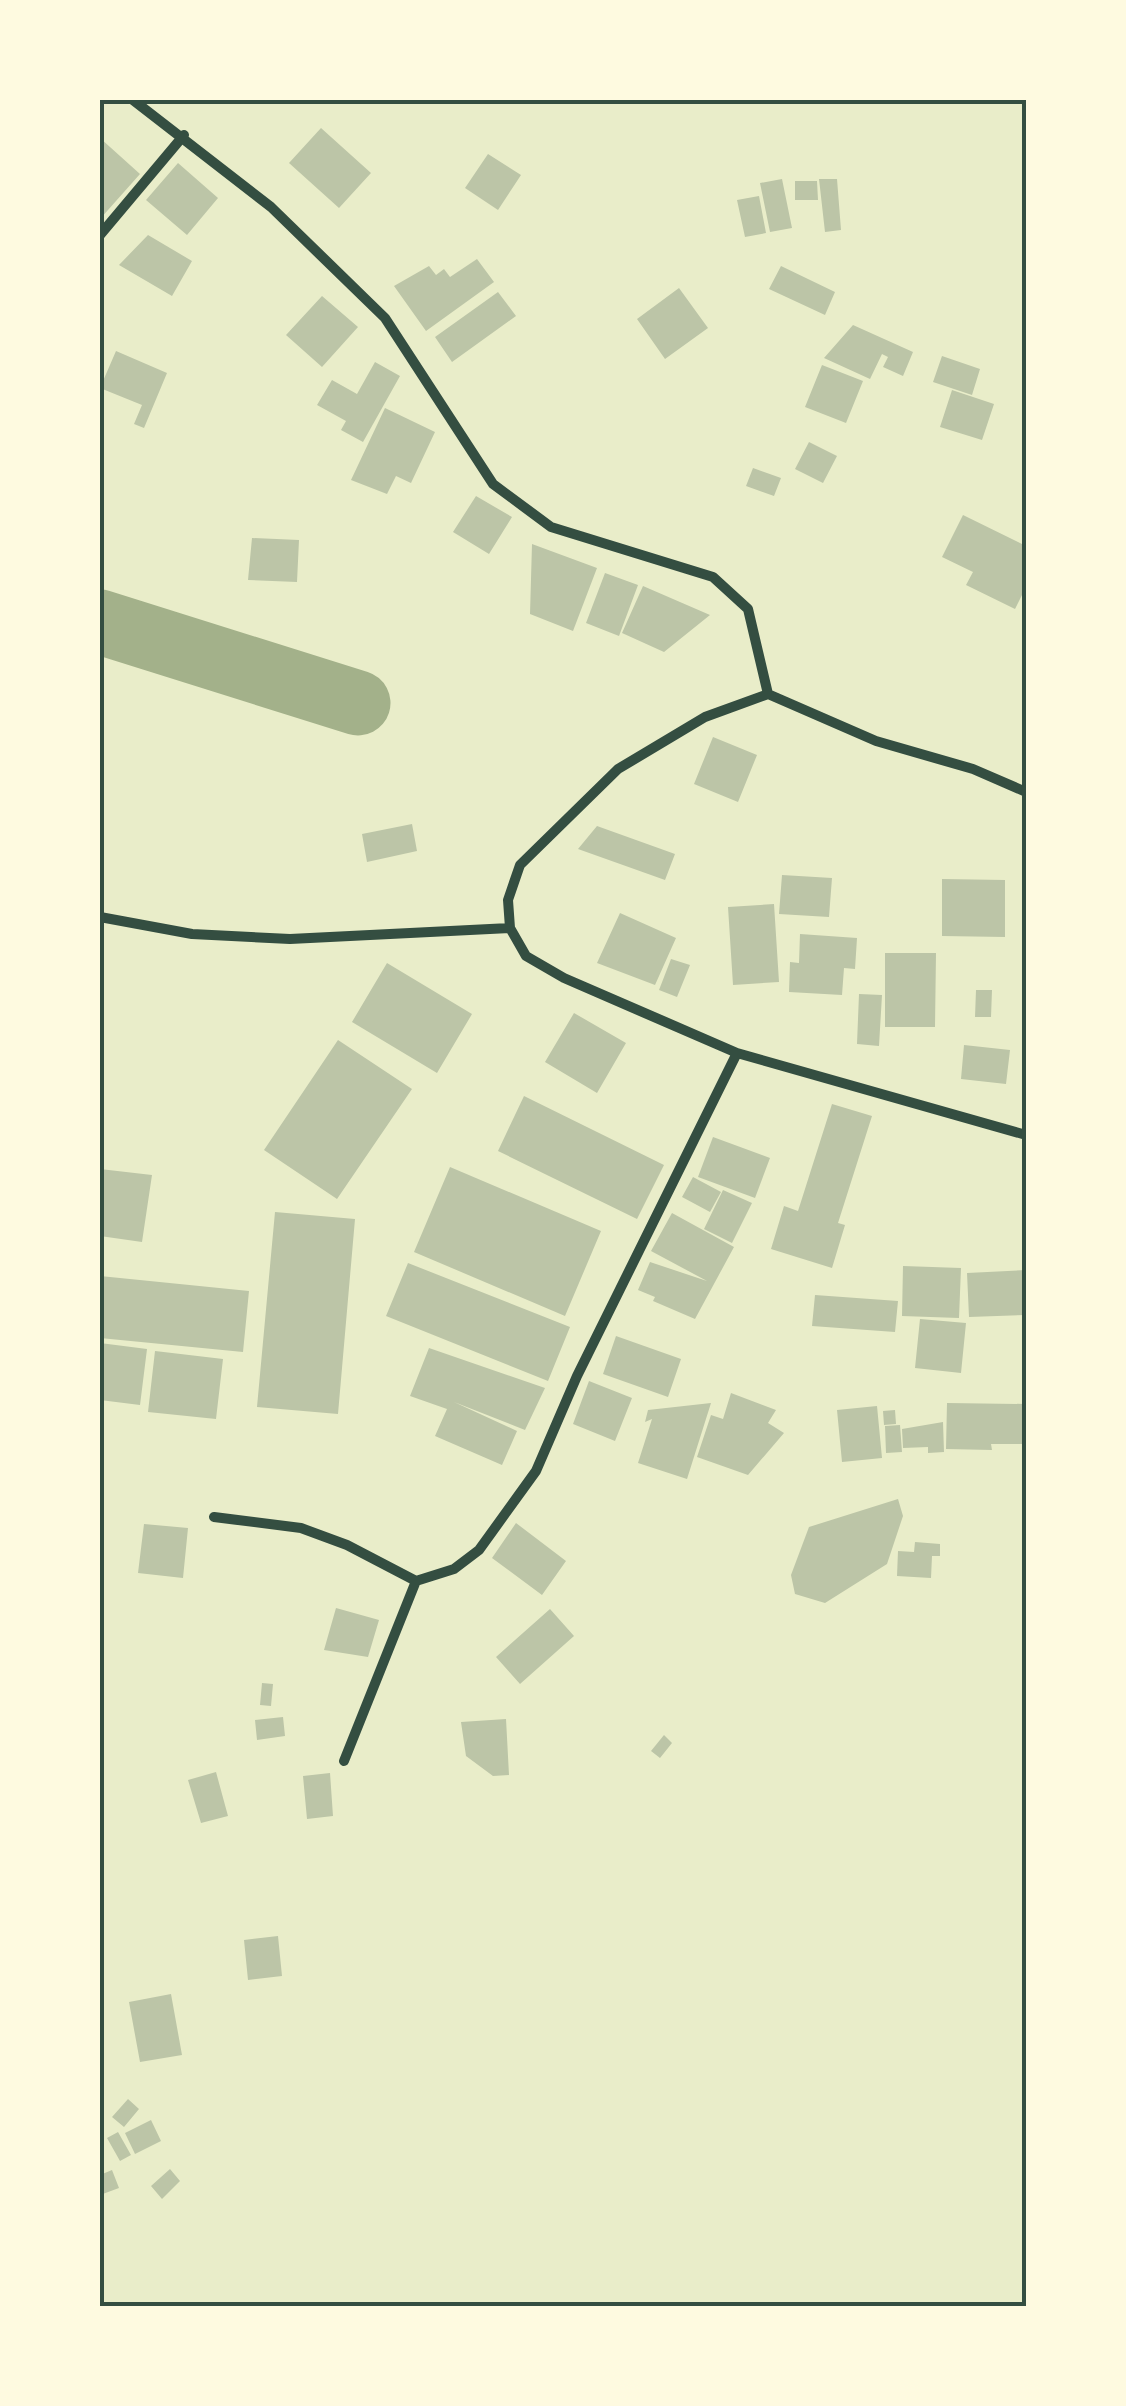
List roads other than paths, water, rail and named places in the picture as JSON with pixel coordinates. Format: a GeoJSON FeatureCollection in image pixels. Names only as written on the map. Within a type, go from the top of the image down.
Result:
{"type":"FeatureCollection","features":[{"type":"Feature","properties":{"kind":"street"},"geometry":{"type":"LineString","coordinates":[[134,100],[271,207],[385,318],[493,484],[551,527],[712,576],[748,609],[766,688]]}},
{"type":"Feature","properties":{"kind":"street"},"geometry":{"type":"LineString","coordinates":[[100,235],[184,136]]}},
{"type":"Feature","properties":{"kind":"street"},"geometry":{"type":"LineString","coordinates":[[766,688],[876,741],[973,769],[1026,792]]}},
{"type":"Feature","properties":{"kind":"street"},"geometry":{"type":"LineString","coordinates":[[766,688],[618,769],[520,865],[508,900],[510,928],[526,956],[564,978],[738,1054],[1026,1135]]}},
{"type":"Feature","properties":{"kind":"street"},"geometry":{"type":"LineString","coordinates":[[100,917],[192,934],[290,940],[510,928]]}},
{"type":"Feature","properties":{"kind":"street"},"geometry":{"type":"LineString","coordinates":[[214,1517],[301,1528],[348,1545],[416,1581],[454,1569],[478,1550],[536,1472],[577,1376],[738,1054]]}},
{"type":"Feature","properties":{"kind":"street"},"geometry":{"type":"LineString","coordinates":[[344,1761],[416,1581]]}},
{"type":"Feature","properties":{"kind":"waterway"},"geometry":{"type":"LineString","coordinates":[[100,622],[358,703]]}}]}
